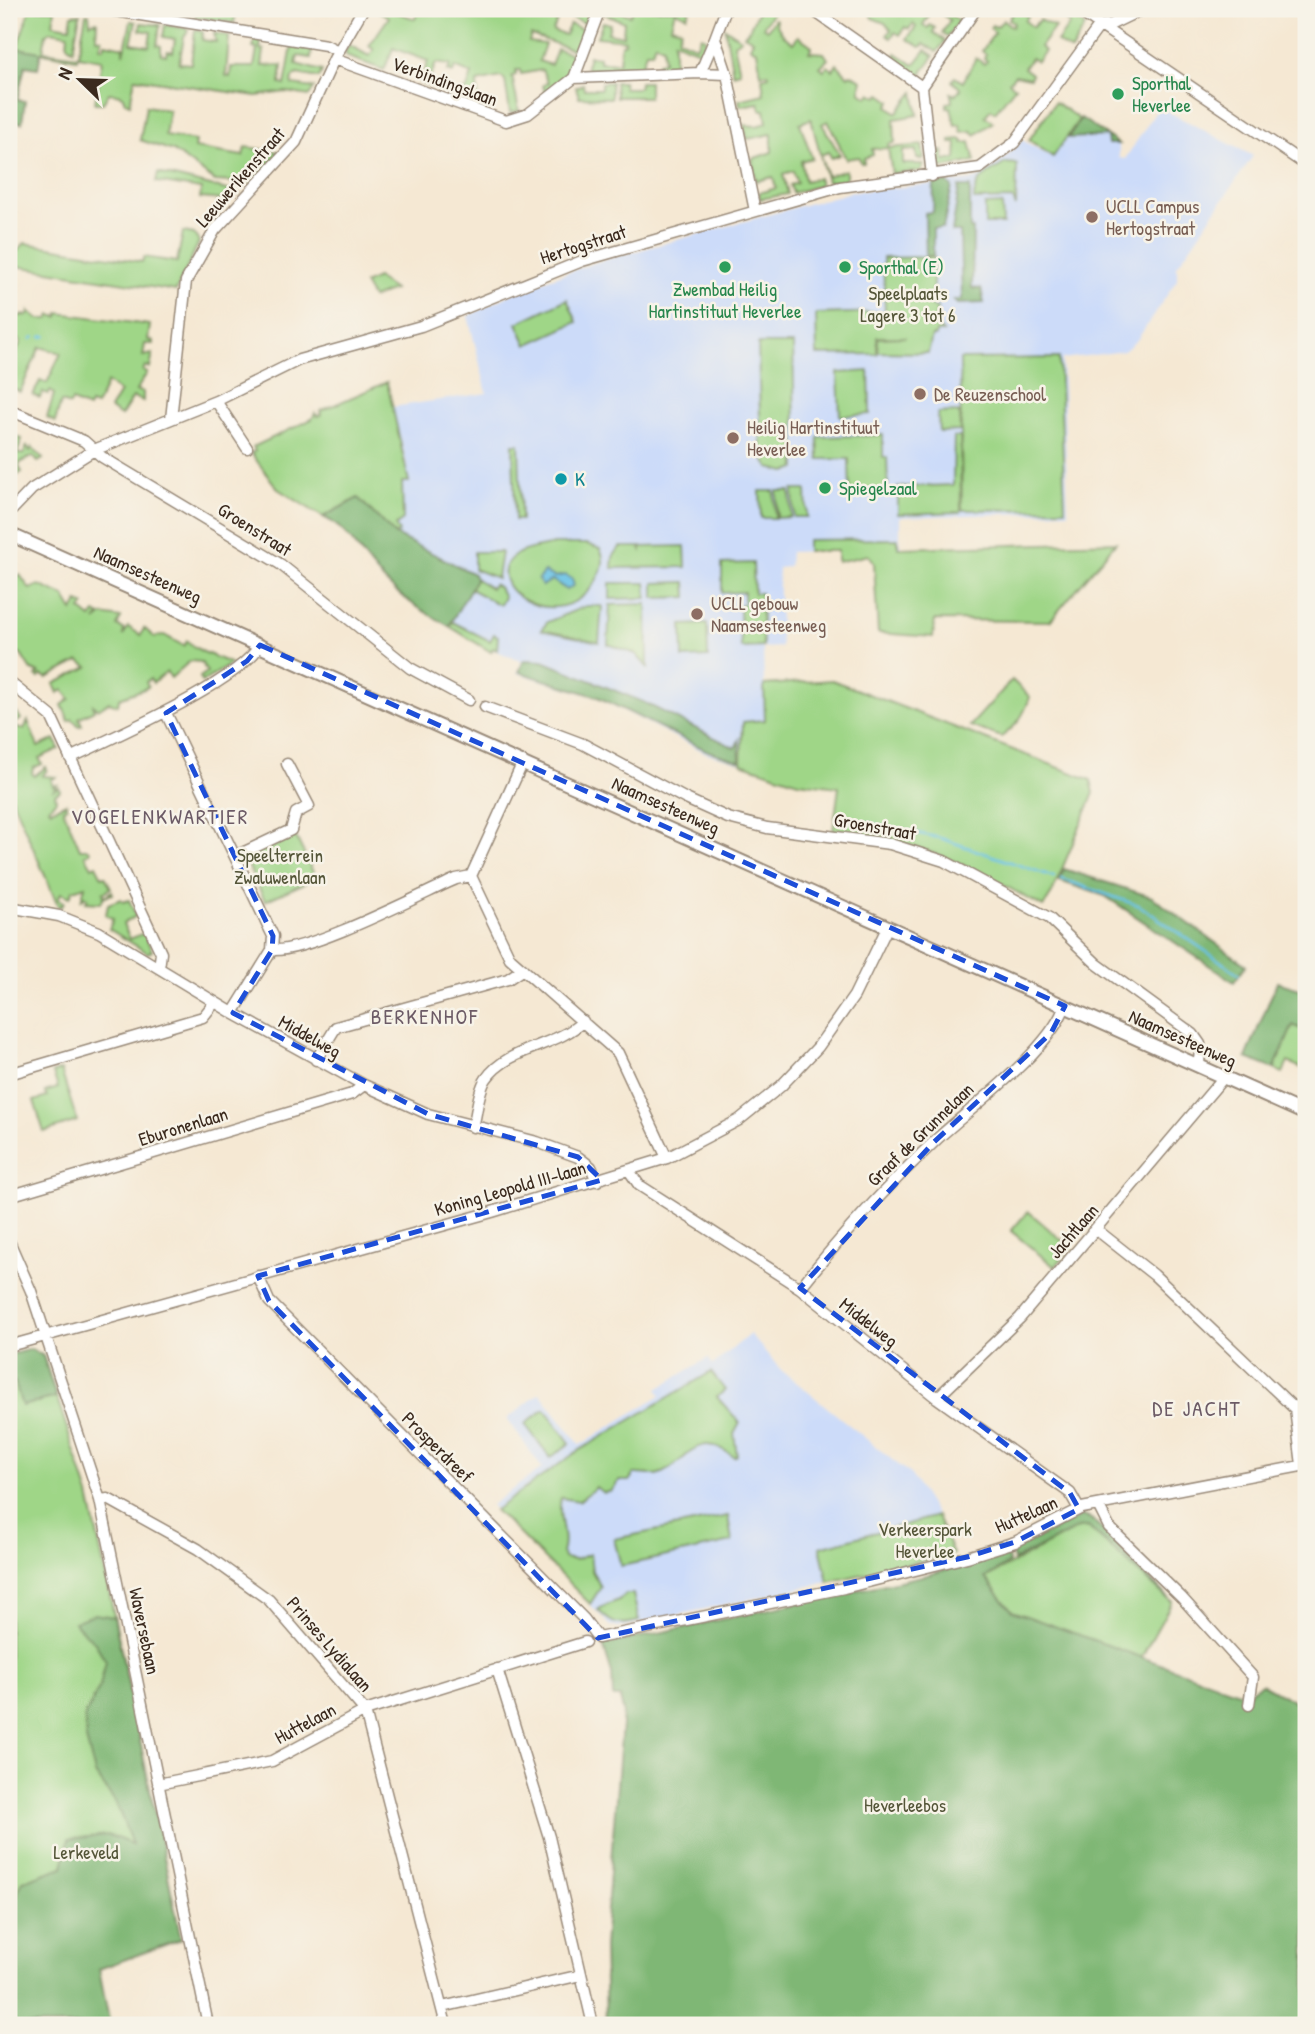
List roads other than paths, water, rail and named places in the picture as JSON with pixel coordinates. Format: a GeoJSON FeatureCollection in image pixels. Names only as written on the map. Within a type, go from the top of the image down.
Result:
{"type":"FeatureCollection","features":[{"type":"Feature","properties":{"kind":"main road","name":"Naamsesteenweg"},"geometry":{"type":"LineString","coordinates":[[9,534],[1306,1114]]}},
{"type":"Feature","properties":{"kind":"street","name":"Verbindingslaan"},"geometry":{"type":"LineString","coordinates":[[103,9],[326,45],[336,55],[503,121],[528,114],[574,78]]}},
{"type":"Feature","properties":{"kind":"street","name":"Leeuwerikenstraat"},"geometry":{"type":"LineString","coordinates":[[171,419],[186,281],[215,230],[296,142],[336,55],[363,9]]}},
{"type":"Feature","properties":{"kind":"street"},"geometry":{"type":"LineString","coordinates":[[600,9],[574,78],[727,74]]}},
{"type":"Feature","properties":{"kind":"street"},"geometry":{"type":"LineString","coordinates":[[700,73],[726,9]]}},
{"type":"Feature","properties":{"kind":"street"},"geometry":{"type":"LineString","coordinates":[[811,9],[922,87]]}},
{"type":"Feature","properties":{"kind":"street"},"geometry":{"type":"LineString","coordinates":[[932,176],[922,87],[976,9]]}},
{"type":"Feature","properties":{"kind":"street"},"geometry":{"type":"LineString","coordinates":[[1076,9],[1306,165]]}},
{"type":"Feature","properties":{"kind":"street"},"geometry":{"type":"LineString","coordinates":[[1100,25],[1112,24],[1143,9]]}},
{"type":"Feature","properties":{"kind":"street","name":"Hertogstraat"},"geometry":{"type":"LineString","coordinates":[[9,513],[32,489],[94,450],[216,401],[299,360],[421,326],[582,261],[840,187],[972,172],[1011,146],[1100,25]]}},
{"type":"Feature","properties":{"kind":"street"},"geometry":{"type":"LineString","coordinates":[[715,38],[727,74],[755,211]]}},
{"type":"Feature","properties":{"kind":"street"},"geometry":{"type":"LineString","coordinates":[[216,401],[247,448]]}},
{"type":"Feature","properties":{"kind":"street","name":"Groenstraat"},"geometry":{"type":"LineString","coordinates":[[9,410],[84,441],[94,450],[273,559],[410,668],[469,700]]}},
{"type":"Feature","properties":{"kind":"street"},"geometry":{"type":"LineString","coordinates":[[70,758],[166,713],[247,661],[260,645]]}},
{"type":"Feature","properties":{"kind":"street"},"geometry":{"type":"LineString","coordinates":[[9,682],[48,712],[162,953],[159,968]]}},
{"type":"Feature","properties":{"kind":"street","name":"Groenstraat"},"geometry":{"type":"LineString","coordinates":[[485,707],[583,744],[686,799],[728,818],[768,828],[897,845],[944,861],[1049,918],[1097,964],[1193,1034],[1200,1044],[1199,1066]]}},
{"type":"Feature","properties":{"kind":"street"},"geometry":{"type":"LineString","coordinates":[[166,713],[273,936],[272,950],[233,1013]]}},
{"type":"Feature","properties":{"kind":"street"},"geometry":{"type":"LineString","coordinates":[[523,762],[471,876],[506,953],[618,1053],[667,1158]]}},
{"type":"Feature","properties":{"kind":"street"},"geometry":{"type":"LineString","coordinates":[[236,856],[291,830],[296,813],[309,806],[288,764]]}},
{"type":"Feature","properties":{"kind":"street"},"geometry":{"type":"LineString","coordinates":[[272,950],[286,950],[323,937],[456,879],[471,876]]}},
{"type":"Feature","properties":{"kind":"street","name":"Middelweg"},"geometry":{"type":"LineString","coordinates":[[9,906],[59,916],[89,928],[233,1013],[364,1085],[428,1114],[537,1142],[578,1157],[591,1167],[597,1181]]}},
{"type":"Feature","properties":{"kind":"street","name":"Koning Leopold III-laan"},"geometry":{"type":"LineString","coordinates":[[9,1346],[630,1172],[667,1158],[739,1120],[781,1086],[818,1047],[854,996],[888,926]]}},
{"type":"Feature","properties":{"kind":"street"},"geometry":{"type":"LineString","coordinates":[[316,1060],[336,1027],[508,979],[523,969]]}},
{"type":"Feature","properties":{"kind":"street"},"geometry":{"type":"LineString","coordinates":[[9,1074],[203,1017],[215,1002]]}},
{"type":"Feature","properties":{"kind":"street","name":"Graaf de Grunnelaan"},"geometry":{"type":"LineString","coordinates":[[800,1288],[828,1252],[934,1142],[1051,1033],[1065,1006]]}},
{"type":"Feature","properties":{"kind":"street"},"geometry":{"type":"LineString","coordinates":[[473,1127],[486,1080],[513,1057],[574,1030],[583,1021]]}},
{"type":"Feature","properties":{"kind":"street","name":"Jachtlaan"},"geometry":{"type":"LineString","coordinates":[[937,1398],[1020,1318],[1224,1077]]}},
{"type":"Feature","properties":{"kind":"street","name":"Eburonenlaan"},"geometry":{"type":"LineString","coordinates":[[9,1196],[352,1094],[364,1085]]}},
{"type":"Feature","properties":{"kind":"street","name":"Middelweg"},"geometry":{"type":"LineString","coordinates":[[630,1172],[639,1185],[800,1288],[937,1398],[1070,1493],[1079,1509]]}},
{"type":"Feature","properties":{"kind":"street"},"geometry":{"type":"LineString","coordinates":[[1097,1230],[1169,1288],[1295,1409],[1304,1465]]}},
{"type":"Feature","properties":{"kind":"street","name":"Waversebaan"},"geometry":{"type":"LineString","coordinates":[[9,1241],[100,1500],[208,2025]]}},
{"type":"Feature","properties":{"kind":"street","name":"Prosperdreef"},"geometry":{"type":"LineString","coordinates":[[258,1276],[270,1301],[584,1619],[598,1638]]}},
{"type":"Feature","properties":{"kind":"street"},"geometry":{"type":"LineString","coordinates":[[1295,1409],[1306,1398]]}},
{"type":"Feature","properties":{"kind":"street","name":"Huttelaan"},"geometry":{"type":"LineString","coordinates":[[598,1638],[844,1588],[967,1557],[1014,1542],[1079,1509],[1155,1492],[1281,1472],[1304,1465]]}},
{"type":"Feature","properties":{"kind":"street","name":"Prinses Lydialaan"},"geometry":{"type":"LineString","coordinates":[[100,1500],[108,1499],[198,1549],[268,1600],[365,1711],[446,2025]]}},
{"type":"Feature","properties":{"kind":"street"},"geometry":{"type":"LineString","coordinates":[[1098,1505],[1109,1527],[1182,1598],[1253,1677],[1250,1705]]}},
{"type":"Feature","properties":{"kind":"street","name":"Huttelaan"},"geometry":{"type":"LineString","coordinates":[[158,1784],[272,1761],[365,1711],[585,1642]]}},
{"type":"Feature","properties":{"kind":"street"},"geometry":{"type":"LineString","coordinates":[[497,1669],[540,1803],[593,2025]]}},
{"type":"Feature","properties":{"kind":"street"},"geometry":{"type":"LineString","coordinates":[[442,2007],[581,1975]]}},
{"type":"Feature","properties":{"kind":"water"},"geometry":{"type":"Polygon","coordinates":[[[544,572],[555,577],[565,575],[572,579],[574,585],[567,590],[552,580],[542,586],[538,579],[544,572]]]}},
{"type":"Feature","properties":{"kind":"waterway"},"geometry":{"type":"LineString","coordinates":[[41,337],[46,336]]}},
{"type":"Feature","properties":{"kind":"waterway"},"geometry":{"type":"LineString","coordinates":[[844,818],[940,838],[1054,877]]}},
{"type":"Feature","properties":{"kind":"waterway"},"geometry":{"type":"LineString","coordinates":[[1062,879],[1140,906],[1239,974]]}},
{"type":"Feature","properties":{"kind":"place","name":"Sporthal Heverlee"},"geometry":{"type":"Point","coordinates":[1118,94]}},
{"type":"Feature","properties":{"kind":"place","name":"UCLL Campus Hertogstraat"},"geometry":{"type":"Point","coordinates":[1092,217]}},
{"type":"Feature","properties":{"kind":"place","name":"Zwembad Heilig Hartinstituut Heverlee"},"geometry":{"type":"Point","coordinates":[725,267]}},
{"type":"Feature","properties":{"kind":"place","name":"Sporthal (E)"},"geometry":{"type":"Point","coordinates":[845,267]}},
{"type":"Feature","properties":{"kind":"place","name":"De Reuzenschool"},"geometry":{"type":"Point","coordinates":[920,394]}},
{"type":"Feature","properties":{"kind":"place","name":"Heilig Hartinstituut Heverlee"},"geometry":{"type":"Point","coordinates":[733,438]}},
{"type":"Feature","properties":{"kind":"place","name":"K"},"geometry":{"type":"Point","coordinates":[561,479]}},
{"type":"Feature","properties":{"kind":"place","name":"Spiegelzaal"},"geometry":{"type":"Point","coordinates":[825,488]}},
{"type":"Feature","properties":{"kind":"place","name":"UCLL gebouw Naamsesteenweg"},"geometry":{"type":"Point","coordinates":[697,614]}},
{"type":"Feature","properties":{"kind":"district","name":"VOGELENKWARTIER"},"geometry":{"type":"Point","coordinates":[160,816]}},
{"type":"Feature","properties":{"kind":"district","name":"BERKENHOF"},"geometry":{"type":"Point","coordinates":[425,1016]}},
{"type":"Feature","properties":{"kind":"district","name":"DE JACHT"},"geometry":{"type":"Point","coordinates":[1197,1408]}},
{"type":"Feature","properties":{"kind":"park label","name":"Speelplaats Lagere 3 tot 6"},"geometry":{"type":"Point","coordinates":[908,304]}},
{"type":"Feature","properties":{"kind":"park label","name":"Speelterrein Zwaluwenlaan"},"geometry":{"type":"Point","coordinates":[280,866]}},
{"type":"Feature","properties":{"kind":"park label","name":"Verkeerspark Heverlee"},"geometry":{"type":"Point","coordinates":[925,1540]}},
{"type":"Feature","properties":{"kind":"park label","name":"Heverleebos"},"geometry":{"type":"Point","coordinates":[905,1805]}},
{"type":"Feature","properties":{"kind":"park label","name":"Lerkeveld"},"geometry":{"type":"Point","coordinates":[86,1852]}}]}
